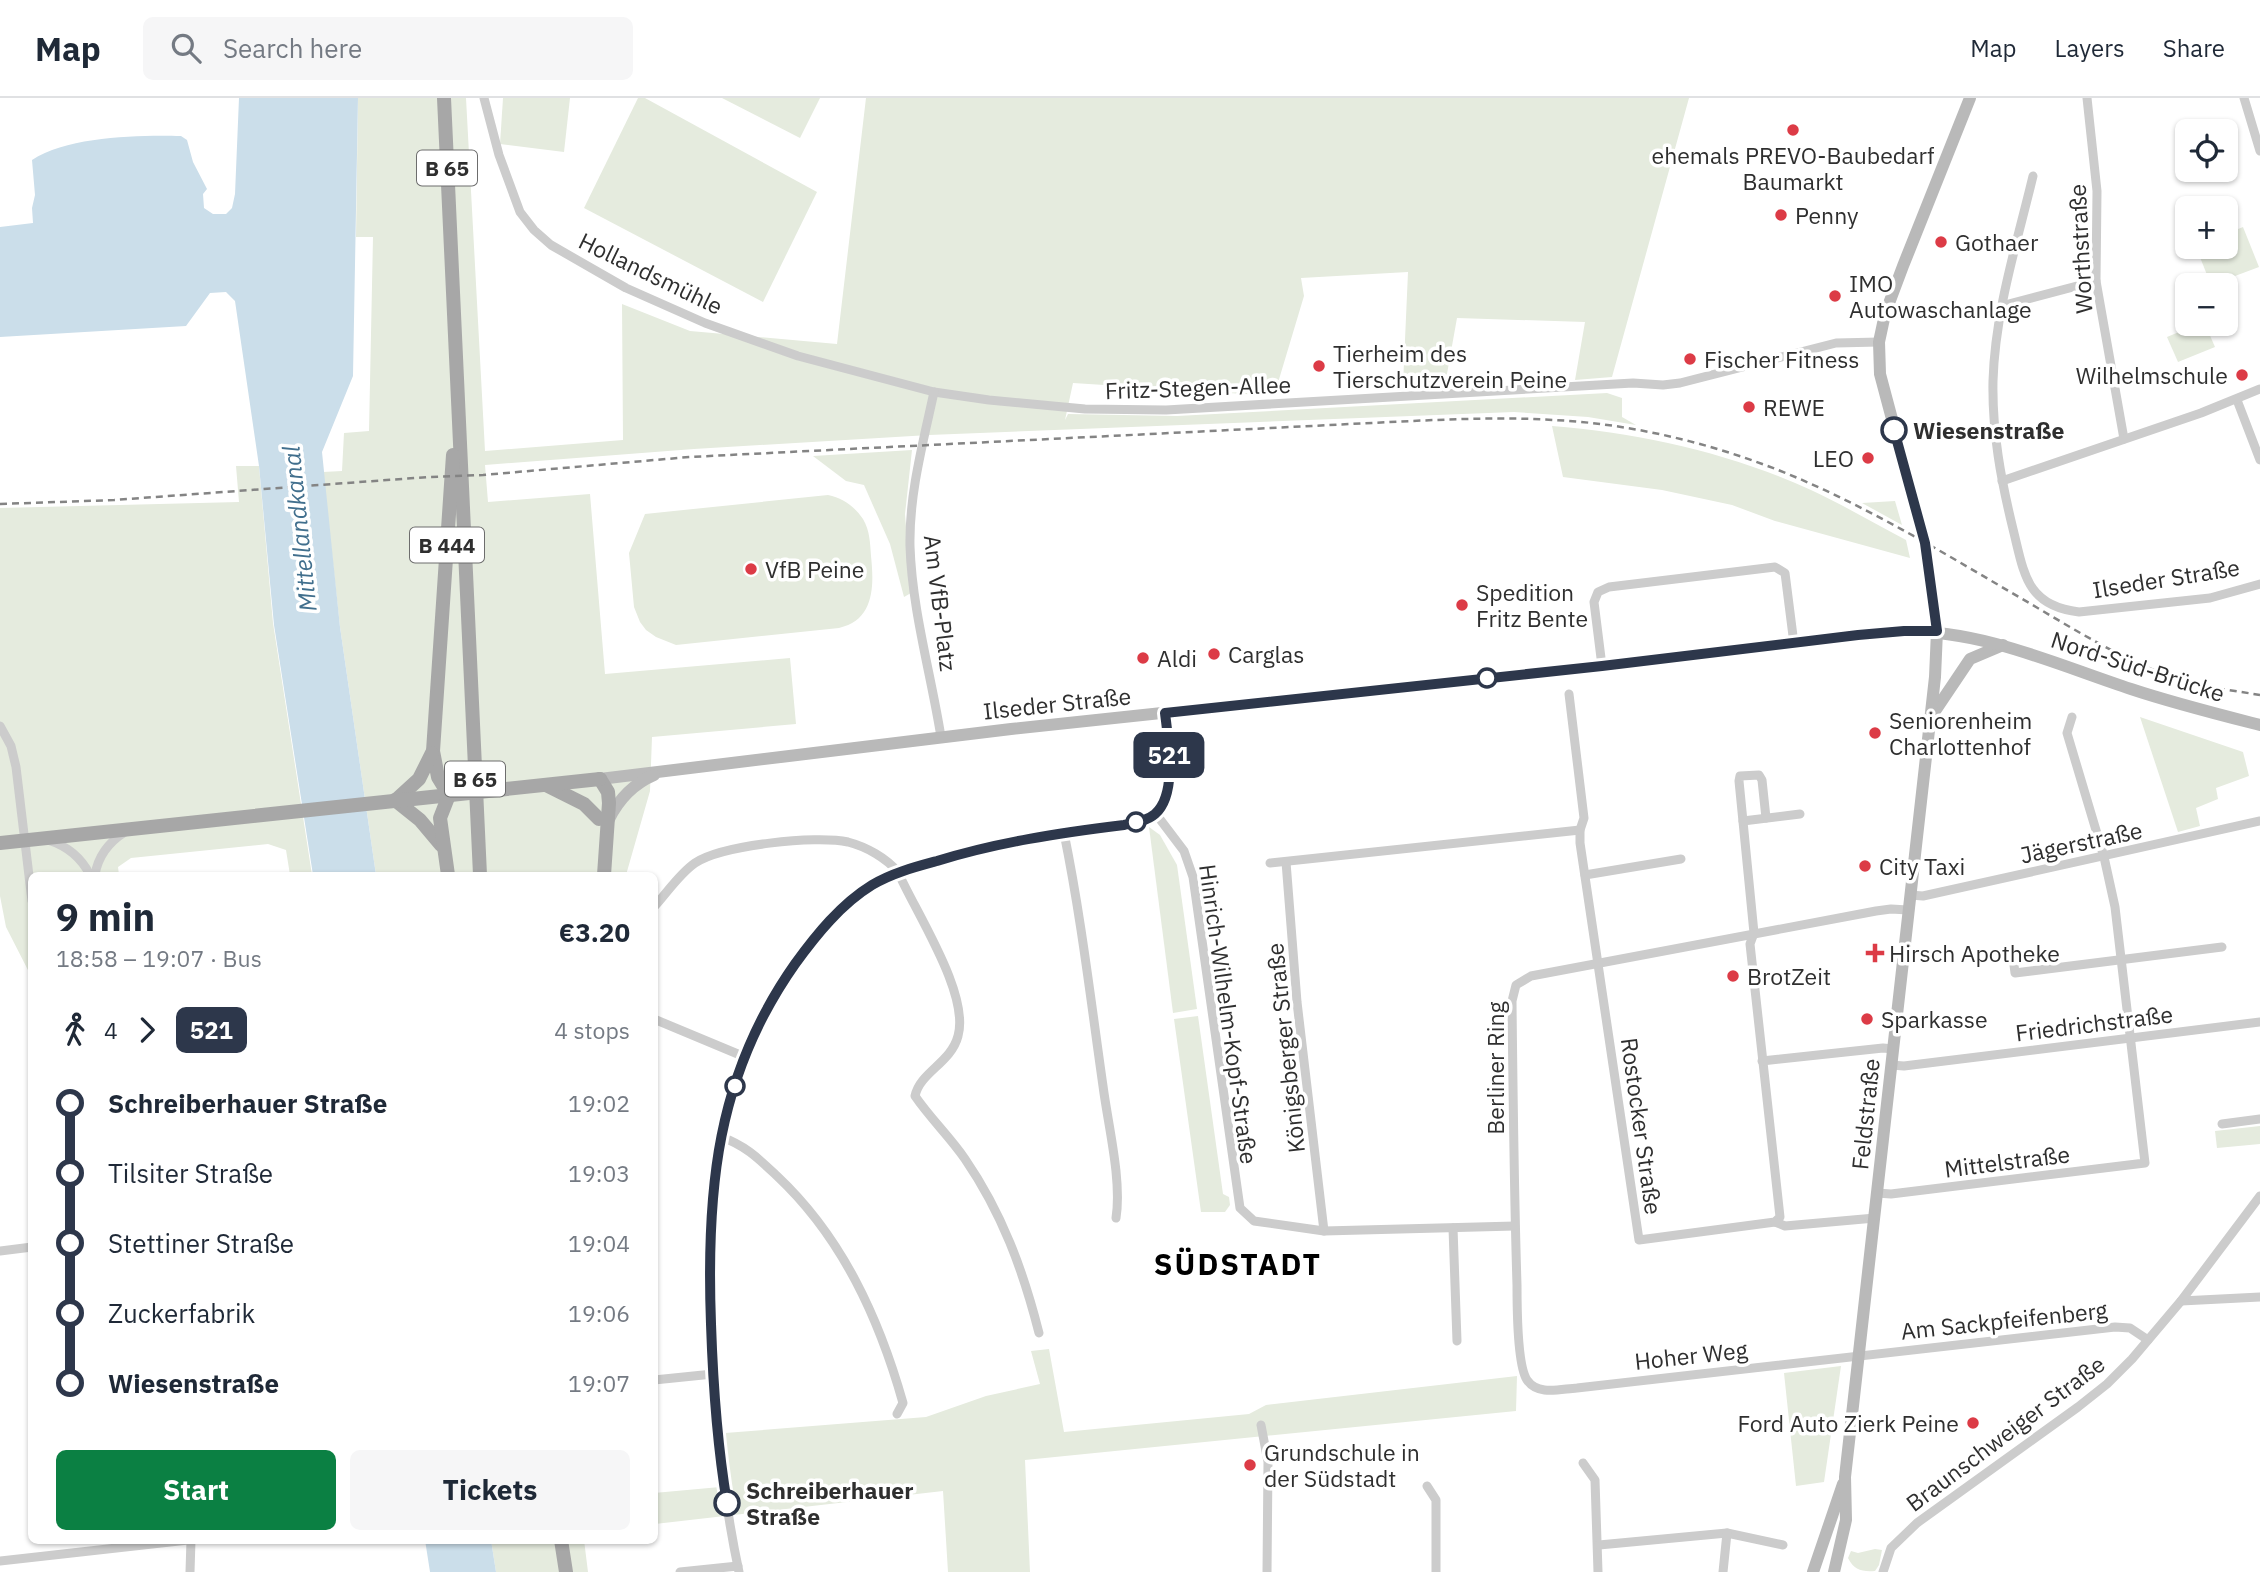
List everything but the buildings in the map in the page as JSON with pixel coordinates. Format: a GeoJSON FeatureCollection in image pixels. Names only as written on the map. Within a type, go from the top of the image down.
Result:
{"type":"FeatureCollection","features":[{"type":"Feature","properties":{"kind":"main road","name":"B 65"},"geometry":{"type":"LineString","coordinates":[[444,98],[480,872]]}},
{"type":"Feature","properties":{"kind":"main road","name":"B 444"},"geometry":{"type":"LineString","coordinates":[[433,751],[457,387]]}},
{"type":"Feature","properties":{"kind":"main road"},"geometry":{"type":"LineString","coordinates":[[433,751],[438,777],[449,795]]}},
{"type":"Feature","properties":{"kind":"main road"},"geometry":{"type":"LineString","coordinates":[[395,800],[419,779],[433,751]]}},
{"type":"Feature","properties":{"kind":"main road"},"geometry":{"type":"LineString","coordinates":[[0,843],[600,779],[608,792],[604,819],[604,872]]}},
{"type":"Feature","properties":{"kind":"main road"},"geometry":{"type":"LineString","coordinates":[[545,785],[584,804],[604,819]]}},
{"type":"Feature","properties":{"kind":"main road"},"geometry":{"type":"LineString","coordinates":[[447,872],[440,818],[449,795]]}},
{"type":"Feature","properties":{"kind":"main road"},"geometry":{"type":"LineString","coordinates":[[395,800],[427,826],[444,850]]}},
{"type":"Feature","properties":{"kind":"main road"},"geometry":{"type":"LineString","coordinates":[[562,1544],[566,1572]]}},
{"type":"Feature","properties":{"kind":"street","name":"Hollandsmühle"},"geometry":{"type":"LineString","coordinates":[[484,98],[499,155],[520,212],[534,230],[551,245],[626,288],[715,327],[798,356],[934,392]]}},
{"type":"Feature","properties":{"kind":"street"},"geometry":{"type":"LineString","coordinates":[[1937,631],[1925,543],[1880,374],[1879,342],[1885,314],[1970,98]]}},
{"type":"Feature","properties":{"kind":"street","name":"Worthstraße"},"geometry":{"type":"LineString","coordinates":[[2087,98],[2097,191],[2095,281],[2124,439]]}},
{"type":"Feature","properties":{"kind":"street"},"geometry":{"type":"LineString","coordinates":[[2244,98],[2260,151]]}},
{"type":"Feature","properties":{"kind":"street"},"geometry":{"type":"LineString","coordinates":[[2033,176],[2001,306],[1993,379],[1994,432],[2002,481],[2237,400],[2260,389]]}},
{"type":"Feature","properties":{"kind":"street"},"geometry":{"type":"LineString","coordinates":[[2001,306],[2095,281]]}},
{"type":"Feature","properties":{"kind":"street","name":"Fritz-Stegen-Allee"},"geometry":{"type":"LineString","coordinates":[[934,392],[1085,409],[1166,410],[1633,383],[1663,385],[1836,343],[1879,342]]}},
{"type":"Feature","properties":{"kind":"street","name":"Am VfB-Platz"},"geometry":{"type":"LineString","coordinates":[[934,392],[919,455],[910,542],[915,592],[941,737]]}},
{"type":"Feature","properties":{"kind":"street"},"geometry":{"type":"LineString","coordinates":[[2237,400],[2260,460]]}},
{"type":"Feature","properties":{"kind":"street","name":"Ilseder Straße"},"geometry":{"type":"LineString","coordinates":[[2002,481],[2024,571],[2034,592],[2049,605],[2079,612],[2210,598],[2260,584]]}},
{"type":"Feature","properties":{"kind":"street"},"geometry":{"type":"LineString","coordinates":[[1602,666],[1594,602],[1598,592],[1609,587],[1775,567],[1785,573],[1794,644]]}},
{"type":"Feature","properties":{"kind":"street","name":"Ilseder Straße"},"geometry":{"type":"LineString","coordinates":[[600,779],[941,737],[1602,666],[1871,634],[1937,631]]}},
{"type":"Feature","properties":{"kind":"street","name":"Nord-Süd-Brücke"},"geometry":{"type":"LineString","coordinates":[[1937,631],[2003,645],[2133,690],[2260,725]]}},
{"type":"Feature","properties":{"kind":"street","name":"Feldstraße"},"geometry":{"type":"LineString","coordinates":[[1834,1572],[1846,1520],[1845,1477],[1861,1354],[1937,631]]}},
{"type":"Feature","properties":{"kind":"street"},"geometry":{"type":"LineString","coordinates":[[1929,720],[1970,659],[2003,645]]}},
{"type":"Feature","properties":{"kind":"street"},"geometry":{"type":"LineString","coordinates":[[1569,694],[1584,818],[1580,830],[1599,965]]}},
{"type":"Feature","properties":{"kind":"street"},"geometry":{"type":"LineString","coordinates":[[680,1572],[738,1569],[724,1483],[713,1374],[710,1213],[728,1106],[745,1057],[769,1005],[807,947],[836,914],[859,894],[898,872],[996,844],[1124,825],[1156,814],[1164,801],[1170,768],[1165,713]]}},
{"type":"Feature","properties":{"kind":"street"},"geometry":{"type":"LineString","coordinates":[[2072,717],[2067,733],[2104,857],[2115,907],[2132,1038]]}},
{"type":"Feature","properties":{"kind":"street"},"geometry":{"type":"LineString","coordinates":[[0,726],[14,756],[28,878]]}},
{"type":"Feature","properties":{"kind":"street"},"geometry":{"type":"LineString","coordinates":[[604,819],[635,786],[660,772]]}},
{"type":"Feature","properties":{"kind":"street"},"geometry":{"type":"LineString","coordinates":[[1766,818],[1762,780],[1759,775],[1740,776],[1754,933],[1750,944],[1780,1217],[1775,1222]]}},
{"type":"Feature","properties":{"kind":"street","name":"Hinrich-Wilhelm-Kopf-Straße"},"geometry":{"type":"LineString","coordinates":[[1156,814],[1184,852],[1193,877],[1240,1208],[1254,1221],[1324,1231]]}},
{"type":"Feature","properties":{"kind":"street"},"geometry":{"type":"LineString","coordinates":[[1743,821],[1800,814]]}},
{"type":"Feature","properties":{"kind":"street","name":"Jägerstraße"},"geometry":{"type":"LineString","coordinates":[[1910,895],[1923,896],[2260,821]]}},
{"type":"Feature","properties":{"kind":"street"},"geometry":{"type":"LineString","coordinates":[[94,872],[108,845],[129,830]]}},
{"type":"Feature","properties":{"kind":"street"},"geometry":{"type":"LineString","coordinates":[[1270,863],[1580,830]]}},
{"type":"Feature","properties":{"kind":"street"},"geometry":{"type":"LineString","coordinates":[[1064,833],[1113,1160],[1118,1206],[1116,1218]]}},
{"type":"Feature","properties":{"kind":"street"},"geometry":{"type":"LineString","coordinates":[[43,839],[68,848],[91,872]]}},
{"type":"Feature","properties":{"kind":"street"},"geometry":{"type":"LineString","coordinates":[[658,903],[697,862],[750,846],[801,841],[846,842],[872,852],[890,863],[898,872],[949,977],[960,1023],[954,1047],[943,1062],[917,1085],[915,1096],[966,1160],[999,1215],[1018,1260],[1039,1333]]}},
{"type":"Feature","properties":{"kind":"street"},"geometry":{"type":"LineString","coordinates":[[1585,875],[1681,859]]}},
{"type":"Feature","properties":{"kind":"street","name":"Königsberger Straße"},"geometry":{"type":"LineString","coordinates":[[1286,862],[1297,1002],[1324,1231]]}},
{"type":"Feature","properties":{"kind":"street","name":"Berliner Ring"},"geometry":{"type":"LineString","coordinates":[[1529,1382],[1523,1372],[1515,1226],[1514,989],[1520,981],[1531,975],[1599,965],[1754,933],[1876,911],[1908,910]]}},
{"type":"Feature","properties":{"kind":"street"},"geometry":{"type":"LineString","coordinates":[[2012,948],[2015,973],[2222,947]]}},
{"type":"Feature","properties":{"kind":"street","name":"Rostocker Straße"},"geometry":{"type":"LineString","coordinates":[[1599,965],[1639,1240],[1775,1222],[1785,1226],[1875,1218]]}},
{"type":"Feature","properties":{"kind":"street"},"geometry":{"type":"LineString","coordinates":[[658,1021],[745,1057]]}},
{"type":"Feature","properties":{"kind":"street","name":"Friedrichstraße"},"geometry":{"type":"LineString","coordinates":[[1891,1065],[1904,1066],[2260,1022]]}},
{"type":"Feature","properties":{"kind":"street","name":"Mittelstraße"},"geometry":{"type":"LineString","coordinates":[[1878,1193],[1891,1194],[2141,1165],[2146,1159],[2132,1038]]}},
{"type":"Feature","properties":{"kind":"street"},"geometry":{"type":"LineString","coordinates":[[1762,1062],[1893,1049]]}},
{"type":"Feature","properties":{"kind":"street"},"geometry":{"type":"LineString","coordinates":[[2222,1124],[2260,1119]]}},
{"type":"Feature","properties":{"kind":"street"},"geometry":{"type":"LineString","coordinates":[[721,1137],[739,1143],[787,1185],[840,1253],[859,1285],[889,1356],[904,1403],[897,1414]]}},
{"type":"Feature","properties":{"kind":"street","name":"Braunschweiger Straße"},"geometry":{"type":"LineString","coordinates":[[1883,1572],[1891,1548],[1917,1523],[2107,1384],[2181,1301],[2260,1196]]}},
{"type":"Feature","properties":{"kind":"street"},"geometry":{"type":"LineString","coordinates":[[1324,1231],[1515,1226]]}},
{"type":"Feature","properties":{"kind":"street"},"geometry":{"type":"LineString","coordinates":[[1453,1227],[1457,1341]]}},
{"type":"Feature","properties":{"kind":"street"},"geometry":{"type":"LineString","coordinates":[[0,1251],[28,1248]]}},
{"type":"Feature","properties":{"kind":"street"},"geometry":{"type":"LineString","coordinates":[[2181,1301],[2260,1297]]}},
{"type":"Feature","properties":{"kind":"street","name":"Am Sackpfeifenberg"},"geometry":{"type":"LineString","coordinates":[[1861,1354],[2115,1327],[2130,1328],[2148,1340]]}},
{"type":"Feature","properties":{"kind":"street","name":"Hoher Weg"},"geometry":{"type":"LineString","coordinates":[[1529,1382],[1542,1391],[1861,1354]]}},
{"type":"Feature","properties":{"kind":"street"},"geometry":{"type":"LineString","coordinates":[[658,1380],[713,1374]]}},
{"type":"Feature","properties":{"kind":"street"},"geometry":{"type":"LineString","coordinates":[[1261,1425],[1268,1462],[1267,1572]]}},
{"type":"Feature","properties":{"kind":"street"},"geometry":{"type":"LineString","coordinates":[[1583,1463],[1595,1480],[1598,1572]]}},
{"type":"Feature","properties":{"kind":"street","name":"Feldstraße"},"geometry":{"type":"LineString","coordinates":[[1813,1572],[1845,1477]]}},
{"type":"Feature","properties":{"kind":"street"},"geometry":{"type":"LineString","coordinates":[[1427,1486],[1437,1500],[1436,1572]]}},
{"type":"Feature","properties":{"kind":"street"},"geometry":{"type":"LineString","coordinates":[[1599,1545],[1727,1533],[1783,1545]]}},
{"type":"Feature","properties":{"kind":"street"},"geometry":{"type":"LineString","coordinates":[[1723,1572],[1727,1533]]}},
{"type":"Feature","properties":{"kind":"street"},"geometry":{"type":"LineString","coordinates":[[0,1561],[153,1544]]}},
{"type":"Feature","properties":{"kind":"street"},"geometry":{"type":"LineString","coordinates":[[189,1544],[190,1572]]}},
{"type":"Feature","properties":{"kind":"shaded area"},"geometry":{"type":"Polygon","coordinates":[[[358,98],[466,98],[485,451],[623,440],[622,304],[690,331],[837,344],[866,98],[1689,98],[1612,377],[1575,380],[1585,322],[1457,318],[1445,385],[1403,385],[1408,272],[1301,278],[1304,296],[1274,396],[1073,383],[1065,420],[1068,414],[1177,416],[1607,393],[1622,398],[1622,417],[1636,425],[1588,417],[1514,412],[929,435],[485,465],[488,502],[590,494],[605,674],[790,658],[796,724],[652,737],[650,791],[627,872],[376,872],[340,627],[323,472],[342,471],[344,433],[369,431],[373,237],[356,237],[358,98]]]}},
{"type":"Feature","properties":{"kind":"shaded area"},"geometry":{"type":"Polygon","coordinates":[[[503,98],[570,98],[564,152],[500,144],[503,98]]]}},
{"type":"Feature","properties":{"kind":"shaded area"},"geometry":{"type":"Polygon","coordinates":[[[638,98],[645,98],[817,192],[763,302],[584,208],[638,98]]]}},
{"type":"Feature","properties":{"kind":"shaded area"},"geometry":{"type":"Polygon","coordinates":[[[722,98],[820,98],[800,138],[722,98]]]}},
{"type":"Feature","properties":{"kind":"shaded area"},"geometry":{"type":"Polygon","coordinates":[[[2243,227],[2259,267],[2238,275],[2206,273],[2201,259],[2238,259],[2238,229],[2243,227]]]}},
{"type":"Feature","properties":{"kind":"shaded area"},"geometry":{"type":"Polygon","coordinates":[[[2175,334],[2175,336],[2210,336],[2215,347],[2178,362],[2167,337],[2175,334]]]}},
{"type":"Feature","properties":{"kind":"shaded area"},"geometry":{"type":"Polygon","coordinates":[[[1552,426],[1652,440],[1749,465],[1823,496],[1906,540],[1910,558],[1775,521],[1732,505],[1662,490],[1563,477],[1552,426]]]}},
{"type":"Feature","properties":{"kind":"shaded area"},"geometry":{"type":"Polygon","coordinates":[[[912,450],[905,514],[911,593],[904,597],[890,544],[864,485],[846,481],[813,456],[912,450]]]}},
{"type":"Feature","properties":{"kind":"shaded area"},"geometry":{"type":"Polygon","coordinates":[[[236,466],[259,466],[273,623],[312,872],[290,872],[286,850],[268,844],[131,858],[118,867],[119,872],[28,872],[28,970],[6,927],[0,896],[0,508],[239,502],[236,466]]]}},
{"type":"Feature","properties":{"kind":"shaded area","name":"VfB Peine"},"geometry":{"type":"Polygon","coordinates":[[[828,495],[843,500],[856,510],[863,519],[869,537],[872,578],[870,600],[860,617],[851,624],[839,628],[676,645],[656,637],[640,622],[634,607],[629,553],[645,514],[828,495]]]}},
{"type":"Feature","properties":{"kind":"shaded area"},"geometry":{"type":"Polygon","coordinates":[[[1895,501],[1902,525],[1862,503],[1895,501]]]}},
{"type":"Feature","properties":{"kind":"shaded area"},"geometry":{"type":"Polygon","coordinates":[[[2140,717],[2243,752],[2249,776],[2216,788],[2218,799],[2196,808],[2200,826],[2178,832],[2140,717]]]}},
{"type":"Feature","properties":{"kind":"shaded area"},"geometry":{"type":"Polygon","coordinates":[[[1149,827],[1160,835],[1177,865],[1197,1009],[1173,1013],[1149,827]]]}},
{"type":"Feature","properties":{"kind":"shaded area"},"geometry":{"type":"Polygon","coordinates":[[[1198,1016],[1223,1194],[1229,1197],[1230,1205],[1225,1212],[1201,1212],[1174,1019],[1198,1016]]]}},
{"type":"Feature","properties":{"kind":"shaded area"},"geometry":{"type":"Polygon","coordinates":[[[2260,1126],[2260,1144],[2217,1148],[2215,1131],[2260,1126]]]}},
{"type":"Feature","properties":{"kind":"shaded area"},"geometry":{"type":"Polygon","coordinates":[[[1049,1349],[1064,1432],[1249,1414],[1266,1405],[1517,1376],[1516,1411],[1025,1460],[1030,1572],[948,1572],[943,1491],[658,1524],[658,1493],[731,1486],[725,1433],[926,1417],[986,1396],[1040,1384],[1031,1351],[1049,1349]]]}},
{"type":"Feature","properties":{"kind":"shaded area"},"geometry":{"type":"Polygon","coordinates":[[[1841,1366],[1824,1482],[1796,1486],[1784,1373],[1841,1366]]]}},
{"type":"Feature","properties":{"kind":"shaded area"},"geometry":{"type":"Polygon","coordinates":[[[492,1544],[584,1544],[588,1572],[496,1572],[492,1544]]]}},
{"type":"Feature","properties":{"kind":"shaded area"},"geometry":{"type":"Polygon","coordinates":[[[1882,1550],[1875,1571],[1859,1569],[1848,1558],[1851,1551],[1858,1553],[1882,1550]]]}},
{"type":"Feature","properties":{"kind":"water","name":"Mittellandkanal"},"geometry":{"type":"Polygon","coordinates":[[[239,98],[358,98],[353,376],[322,452],[340,627],[376,872],[313,872],[274,625],[259,466],[235,301],[226,292],[210,293],[186,326],[0,337],[0,227],[33,223],[35,195],[32,160],[47,152],[84,142],[125,137],[181,136],[187,140],[193,162],[207,189],[203,194],[204,208],[213,214],[226,214],[232,208],[235,194],[239,98]]]}},
{"type":"Feature","properties":{"kind":"water"},"geometry":{"type":"Polygon","coordinates":[[[426,1544],[492,1544],[496,1572],[430,1572],[426,1544]]]}},
{"type":"Feature","properties":{"kind":"railway"},"geometry":{"type":"LineString","coordinates":[[0,504],[114,500],[483,475],[689,457],[1429,420],[1518,419],[1586,422],[1684,440],[1779,470],[1896,526],[2137,663],[2193,683],[2260,695]]}},
{"type":"Feature","properties":{"kind":"bus line","name":"521"},"geometry":{"type":"LineString","coordinates":[[727,1503],[718,1437],[711,1342],[711,1196],[718,1152],[728,1106],[756,1030],[784,979],[836,914],[859,894],[898,872],[996,844],[1124,825],[1156,814],[1164,801],[1170,768],[1165,713],[1602,666],[1858,635],[1937,631],[1925,543],[1894,430]]}},
{"type":"Feature","properties":{"kind":"place","name":"ehemals PREVO-Baubedarf Baumarkt"},"geometry":{"type":"Point","coordinates":[1793,130]}},
{"type":"Feature","properties":{"kind":"place","name":"Penny"},"geometry":{"type":"Point","coordinates":[1781,215]}},
{"type":"Feature","properties":{"kind":"place","name":"Gothaer"},"geometry":{"type":"Point","coordinates":[1941,242]}},
{"type":"Feature","properties":{"kind":"place","name":"IMO Autowaschanlage"},"geometry":{"type":"Point","coordinates":[1835,296]}},
{"type":"Feature","properties":{"kind":"place","name":"Fischer Fitness"},"geometry":{"type":"Point","coordinates":[1690,359]}},
{"type":"Feature","properties":{"kind":"place","name":"Tierheim des Tierschutzverein Peine"},"geometry":{"type":"Point","coordinates":[1319,366]}},
{"type":"Feature","properties":{"kind":"place","name":"Wilhelmschule"},"geometry":{"type":"Point","coordinates":[2242,375]}},
{"type":"Feature","properties":{"kind":"place","name":"REWE"},"geometry":{"type":"Point","coordinates":[1749,407]}},
{"type":"Feature","properties":{"kind":"place","name":"Wiesenstraße"},"geometry":{"type":"Point","coordinates":[1894,430]}},
{"type":"Feature","properties":{"kind":"place","name":"LEO"},"geometry":{"type":"Point","coordinates":[1868,458]}},
{"type":"Feature","properties":{"kind":"place","name":"VfB Peine"},"geometry":{"type":"Point","coordinates":[751,569]}},
{"type":"Feature","properties":{"kind":"place","name":"Spedition Fritz Bente"},"geometry":{"type":"Point","coordinates":[1462,605]}},
{"type":"Feature","properties":{"kind":"place","name":"Carglas"},"geometry":{"type":"Point","coordinates":[1214,654]}},
{"type":"Feature","properties":{"kind":"place","name":"Aldi"},"geometry":{"type":"Point","coordinates":[1143,658]}},
{"type":"Feature","properties":{"kind":"place","name":"Seniorenheim Charlottenhof"},"geometry":{"type":"Point","coordinates":[1875,733]}},
{"type":"Feature","properties":{"kind":"place","name":"City Taxi"},"geometry":{"type":"Point","coordinates":[1865,866]}},
{"type":"Feature","properties":{"kind":"place","name":"Hirsch Apotheke"},"geometry":{"type":"Point","coordinates":[1875,953]}},
{"type":"Feature","properties":{"kind":"place","name":"BrotZeit"},"geometry":{"type":"Point","coordinates":[1733,976]}},
{"type":"Feature","properties":{"kind":"place","name":"Sparkasse"},"geometry":{"type":"Point","coordinates":[1867,1019]}},
{"type":"Feature","properties":{"kind":"place","name":"Ford Auto Zierk Peine"},"geometry":{"type":"Point","coordinates":[1973,1423]}},
{"type":"Feature","properties":{"kind":"place","name":"Grundschule in der Südstadt"},"geometry":{"type":"Point","coordinates":[1250,1465]}},
{"type":"Feature","properties":{"kind":"place","name":"Schreiberhauer Straße"},"geometry":{"type":"Point","coordinates":[727,1503]}},
{"type":"Feature","properties":{"kind":"district","name":"SÜDSTADT"},"geometry":{"type":"Point","coordinates":[1238,1263]}}]}
